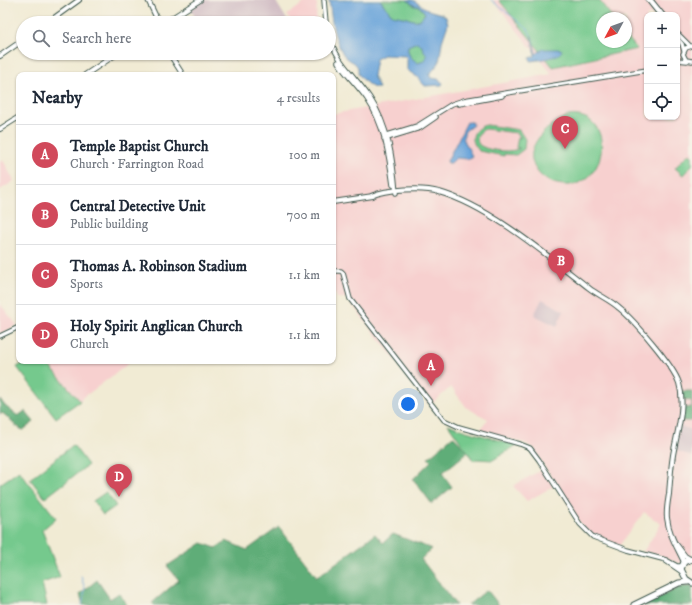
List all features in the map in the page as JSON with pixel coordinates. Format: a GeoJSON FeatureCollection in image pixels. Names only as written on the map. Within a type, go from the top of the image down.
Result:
{"type":"FeatureCollection","features":[{"type":"Feature","properties":{"kind":"highway"},"geometry":{"type":"LineString","coordinates":[[673,587],[683,574],[683,564],[691,559]]}},
{"type":"Feature","properties":{"kind":"highway"},"geometry":{"type":"LineString","coordinates":[[634,605],[673,587],[690,582],[683,574]]}},
{"type":"Feature","properties":{"kind":"main road"},"geometry":{"type":"LineString","coordinates":[[57,16],[79,0]]}},
{"type":"Feature","properties":{"kind":"main road"},"geometry":{"type":"LineString","coordinates":[[148,0],[156,16]]}},
{"type":"Feature","properties":{"kind":"main road"},"geometry":{"type":"LineString","coordinates":[[175,16],[200,0]]}},
{"type":"Feature","properties":{"kind":"main road"},"geometry":{"type":"LineString","coordinates":[[324,0],[325,16]]}},
{"type":"Feature","properties":{"kind":"main road"},"geometry":{"type":"LineString","coordinates":[[648,0],[658,12]]}},
{"type":"Feature","properties":{"kind":"main road"},"geometry":{"type":"LineString","coordinates":[[651,0],[661,12]]}},
{"type":"Feature","properties":{"kind":"main road"},"geometry":{"type":"LineString","coordinates":[[680,36],[691,46],[683,51],[680,56]]}},
{"type":"Feature","properties":{"kind":"main road"},"geometry":{"type":"LineString","coordinates":[[680,42],[682,44],[684,57],[690,62]]}},
{"type":"Feature","properties":{"kind":"main road"},"geometry":{"type":"LineString","coordinates":[[0,56],[16,45]]}},
{"type":"Feature","properties":{"kind":"main road"},"geometry":{"type":"LineString","coordinates":[[336,52],[339,60],[370,98],[386,137],[395,192]]}},
{"type":"Feature","properties":{"kind":"main road"},"geometry":{"type":"LineString","coordinates":[[336,56],[342,69],[371,106],[386,137]]}},
{"type":"Feature","properties":{"kind":"main road"},"geometry":{"type":"LineString","coordinates":[[90,72],[108,60]]}},
{"type":"Feature","properties":{"kind":"main road"},"geometry":{"type":"LineString","coordinates":[[173,60],[181,72]]}},
{"type":"Feature","properties":{"kind":"main road"},"geometry":{"type":"LineString","coordinates":[[680,60],[690,62]]}},
{"type":"Feature","properties":{"kind":"main road"},"geometry":{"type":"LineString","coordinates":[[386,137],[415,130],[450,108],[465,102],[644,70]]}},
{"type":"Feature","properties":{"kind":"main road"},"geometry":{"type":"LineString","coordinates":[[0,129],[16,119]]}},
{"type":"Feature","properties":{"kind":"main road"},"geometry":{"type":"LineString","coordinates":[[336,202],[395,192],[419,190],[434,190],[454,197],[509,228],[555,260],[588,287],[618,307],[668,364],[678,383],[680,396],[680,419],[673,456],[667,515],[672,542],[683,564],[677,566],[663,559],[608,544],[587,533],[530,448],[459,427],[444,420],[350,299],[341,271],[336,271]]}},
{"type":"Feature","properties":{"kind":"main road"},"geometry":{"type":"LineString","coordinates":[[0,336],[16,328]]}},
{"type":"Feature","properties":{"kind":"main road"},"geometry":{"type":"LineString","coordinates":[[670,533],[682,553],[691,559]]}},
{"type":"Feature","properties":{"kind":"main road"},"geometry":{"type":"LineString","coordinates":[[663,559],[683,574]]}},
{"type":"Feature","properties":{"kind":"shaded area"},"geometry":{"type":"Polygon","coordinates":[[[204,0],[275,0],[285,16],[194,16],[190,9],[204,0]]]}},
{"type":"Feature","properties":{"kind":"shaded area"},"geometry":{"type":"Polygon","coordinates":[[[493,0],[692,0],[692,564],[678,563],[657,554],[643,552],[661,524],[644,512],[619,546],[590,534],[581,524],[533,448],[525,443],[479,432],[488,419],[467,408],[451,387],[430,405],[347,298],[337,298],[336,113],[552,74],[493,0]]]}},
{"type":"Feature","properties":{"kind":"shaded area"},"geometry":{"type":"Polygon","coordinates":[[[307,1],[317,3],[316,16],[287,15],[307,1]]]}},
{"type":"Feature","properties":{"kind":"shaded area"},"geometry":{"type":"Polygon","coordinates":[[[3,160],[14,181],[0,190],[0,162],[3,160]]]}},
{"type":"Feature","properties":{"kind":"shaded area"},"geometry":{"type":"Polygon","coordinates":[[[542,299],[564,311],[557,326],[534,315],[542,299]]]}},
{"type":"Feature","properties":{"kind":"shaded area"},"geometry":{"type":"Polygon","coordinates":[[[0,304],[16,326],[0,334],[0,304]]]}},
{"type":"Feature","properties":{"kind":"shaded area"},"geometry":{"type":"Polygon","coordinates":[[[29,364],[128,364],[56,418],[29,364]]]}},
{"type":"Feature","properties":{"kind":"shaded area"},"geometry":{"type":"Polygon","coordinates":[[[680,426],[692,430],[692,456],[675,450],[680,426]]]}},
{"type":"Feature","properties":{"kind":"shaded area"},"geometry":{"type":"Polygon","coordinates":[[[543,469],[554,486],[527,501],[513,486],[543,469]]]}},
{"type":"Feature","properties":{"kind":"green space"},"geometry":{"type":"Polygon","coordinates":[[[380,0],[407,0],[414,6],[419,6],[425,13],[420,19],[417,20],[392,15],[380,0]]]}},
{"type":"Feature","properties":{"kind":"green space"},"geometry":{"type":"Polygon","coordinates":[[[499,0],[599,0],[608,12],[596,12],[596,48],[632,48],[632,43],[637,49],[553,67],[499,0]]]}},
{"type":"Feature","properties":{"kind":"green space"},"geometry":{"type":"Polygon","coordinates":[[[417,42],[421,45],[427,56],[424,61],[418,63],[413,60],[408,52],[408,46],[417,42]]]}},
{"type":"Feature","properties":{"kind":"green space"},"geometry":{"type":"Polygon","coordinates":[[[568,116],[584,117],[595,125],[601,138],[601,152],[597,166],[588,177],[574,184],[557,184],[546,179],[537,171],[533,162],[532,154],[534,146],[545,131],[552,125],[568,116]]]}},
{"type":"Feature","properties":{"kind":"green space"},"geometry":{"type":"Polygon","coordinates":[[[487,125],[519,130],[525,139],[524,149],[516,155],[504,154],[504,156],[479,151],[474,143],[473,137],[478,129],[487,125]],[[486,129],[480,132],[477,140],[480,145],[491,150],[513,151],[520,148],[516,148],[518,137],[521,138],[517,133],[486,129]]]}},
{"type":"Feature","properties":{"kind":"green space"},"geometry":{"type":"Polygon","coordinates":[[[689,153],[692,156],[692,165],[683,175],[675,168],[689,153]]]}},
{"type":"Feature","properties":{"kind":"green space"},"geometry":{"type":"Polygon","coordinates":[[[22,364],[48,364],[80,401],[56,418],[17,367],[22,364]]]}},
{"type":"Feature","properties":{"kind":"green space"},"geometry":{"type":"Polygon","coordinates":[[[682,391],[692,391],[692,401],[682,399],[682,391]]]}},
{"type":"Feature","properties":{"kind":"green space"},"geometry":{"type":"Polygon","coordinates":[[[0,399],[5,406],[18,416],[25,411],[34,422],[23,430],[20,428],[5,415],[2,413],[0,414],[0,399]]]}},
{"type":"Feature","properties":{"kind":"green space"},"geometry":{"type":"Polygon","coordinates":[[[692,407],[692,421],[682,421],[682,408],[692,407]]]}},
{"type":"Feature","properties":{"kind":"green space"},"geometry":{"type":"Polygon","coordinates":[[[448,424],[466,431],[517,445],[493,460],[476,459],[474,461],[448,424]]]}},
{"type":"Feature","properties":{"kind":"green space"},"geometry":{"type":"Polygon","coordinates":[[[453,436],[468,452],[442,473],[452,487],[432,504],[413,479],[431,461],[428,458],[453,436]]]}},
{"type":"Feature","properties":{"kind":"green space"},"geometry":{"type":"Polygon","coordinates":[[[73,445],[88,465],[45,498],[30,479],[73,445]]]}},
{"type":"Feature","properties":{"kind":"green space"},"geometry":{"type":"Polygon","coordinates":[[[19,471],[56,518],[42,530],[60,577],[42,583],[47,605],[0,605],[0,484],[19,471]]]}},
{"type":"Feature","properties":{"kind":"green space"},"geometry":{"type":"Polygon","coordinates":[[[106,492],[116,506],[103,515],[93,501],[106,492]]]}},
{"type":"Feature","properties":{"kind":"green space"},"geometry":{"type":"Polygon","coordinates":[[[279,527],[317,577],[375,534],[383,543],[393,534],[432,549],[421,559],[456,605],[154,605],[152,603],[179,580],[167,566],[202,543],[216,548],[226,541],[247,550],[279,527]]]}},
{"type":"Feature","properties":{"kind":"green space"},"geometry":{"type":"Polygon","coordinates":[[[97,580],[110,599],[119,593],[127,605],[83,605],[80,594],[97,580]]]}},
{"type":"Feature","properties":{"kind":"green space"},"geometry":{"type":"Polygon","coordinates":[[[692,586],[692,605],[644,605],[680,587],[692,586]]]}},
{"type":"Feature","properties":{"kind":"green space"},"geometry":{"type":"Polygon","coordinates":[[[487,590],[499,605],[468,605],[487,590]]]}},
{"type":"Feature","properties":{"kind":"water"},"geometry":{"type":"Polygon","coordinates":[[[329,0],[380,0],[392,15],[417,20],[420,19],[425,13],[419,6],[415,6],[407,0],[413,0],[428,10],[442,14],[446,17],[448,24],[442,42],[439,63],[429,75],[431,78],[438,79],[443,83],[442,85],[425,86],[416,76],[407,70],[407,58],[405,56],[384,55],[376,59],[373,76],[379,88],[370,86],[358,74],[356,64],[345,57],[339,47],[336,37],[336,16],[331,16],[329,0]],[[417,42],[408,46],[410,56],[418,63],[424,61],[427,56],[421,45],[417,42]]]}},
{"type":"Feature","properties":{"kind":"water"},"geometry":{"type":"Polygon","coordinates":[[[531,35],[536,54],[543,49],[561,49],[562,51],[556,56],[531,61],[529,58],[535,56],[531,35]]]}},
{"type":"Feature","properties":{"kind":"water"},"geometry":{"type":"Polygon","coordinates":[[[467,122],[472,122],[473,125],[465,131],[463,138],[472,156],[468,159],[456,158],[451,163],[448,163],[447,161],[467,122]]]}},
{"type":"Feature","properties":{"kind":"waterway"},"geometry":{"type":"LineString","coordinates":[[491,0],[528,29],[531,35]]}},
{"type":"Feature","properties":{"kind":"waterway"},"geometry":{"type":"LineString","coordinates":[[81,576],[85,589],[82,605]]}},
{"type":"Feature","properties":{"kind":"place","name":"Thomas A. Robinson Stadium"},"geometry":{"type":"Point","coordinates":[565,149]}},
{"type":"Feature","properties":{"kind":"place","name":"Central Detective Unit"},"geometry":{"type":"Point","coordinates":[561,281]}},
{"type":"Feature","properties":{"kind":"place","name":"Temple Baptist Church"},"geometry":{"type":"Point","coordinates":[431,386]}},
{"type":"Feature","properties":{"kind":"place","name":"Holy Spirit Anglican Church"},"geometry":{"type":"Point","coordinates":[119,497]}}]}
